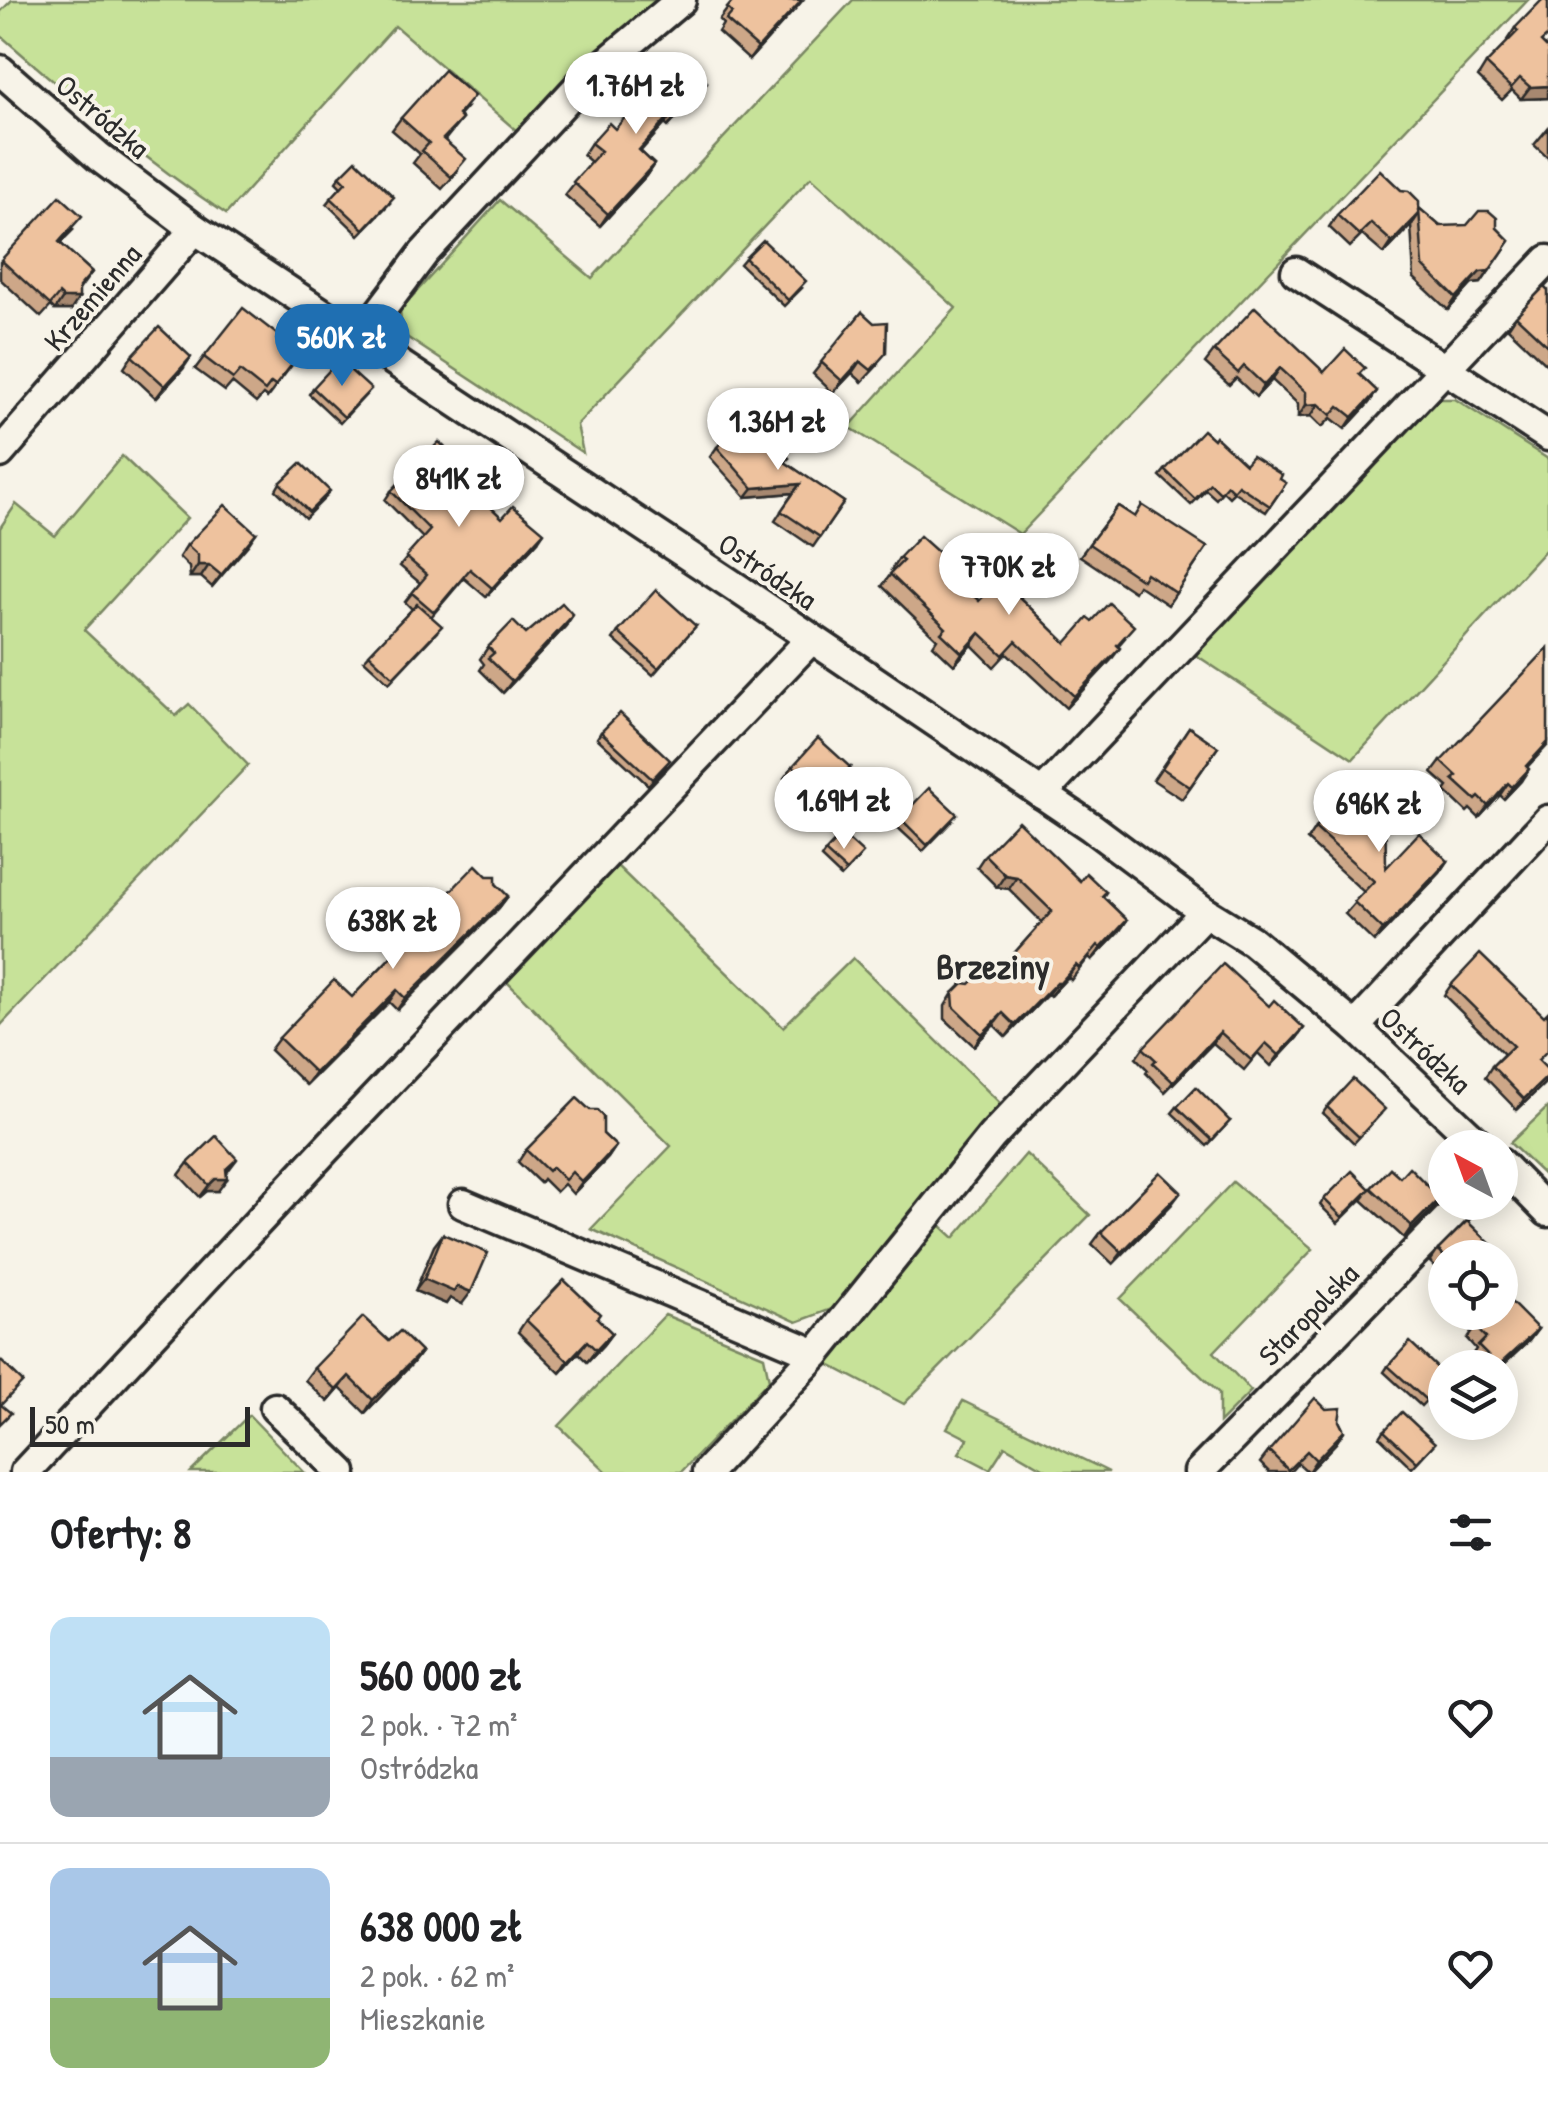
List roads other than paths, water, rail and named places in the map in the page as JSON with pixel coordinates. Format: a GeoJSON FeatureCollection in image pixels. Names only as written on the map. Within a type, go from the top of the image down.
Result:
{"type":"FeatureCollection","features":[{"type":"Feature","properties":{"kind":"street"},"geometry":{"type":"LineString","coordinates":[[360,338],[424,253],[580,85],[681,0]]}},
{"type":"Feature","properties":{"kind":"street","name":"Ostródzka"},"geometry":{"type":"LineString","coordinates":[[0,70],[99,156],[194,229],[1042,794],[1205,912],[1252,941],[1355,1028],[1464,1130]]}},
{"type":"Feature","properties":{"kind":"street","name":"Krzemienna"},"geometry":{"type":"LineString","coordinates":[[0,452],[194,229]]}},
{"type":"Feature","properties":{"kind":"street"},"geometry":{"type":"LineString","coordinates":[[1042,794],[1548,260]]}},
{"type":"Feature","properties":{"kind":"street"},"geometry":{"type":"LineString","coordinates":[[1296,272],[1548,436]]}},
{"type":"Feature","properties":{"kind":"street"},"geometry":{"type":"LineString","coordinates":[[25,1472],[811,639]]}},
{"type":"Feature","properties":{"kind":"street"},"geometry":{"type":"LineString","coordinates":[[1355,1028],[1548,820]]}},
{"type":"Feature","properties":{"kind":"street"},"geometry":{"type":"LineString","coordinates":[[706,1472],[816,1354],[992,1136],[1205,912]]}},
{"type":"Feature","properties":{"kind":"street"},"geometry":{"type":"LineString","coordinates":[[1518,1182],[1548,1212]]}},
{"type":"Feature","properties":{"kind":"street"},"geometry":{"type":"LineString","coordinates":[[463,1204],[816,1354]]}},
{"type":"Feature","properties":{"kind":"street","name":"Staropolska"},"geometry":{"type":"LineString","coordinates":[[1199,1472],[1446,1220]]}},
{"type":"Feature","properties":{"kind":"street"},"geometry":{"type":"LineString","coordinates":[[275,1408],[342,1472]]}},
{"type":"Feature","properties":{"kind":"district","name":"Brzeziny"},"geometry":{"type":"Point","coordinates":[993,966]}}]}
